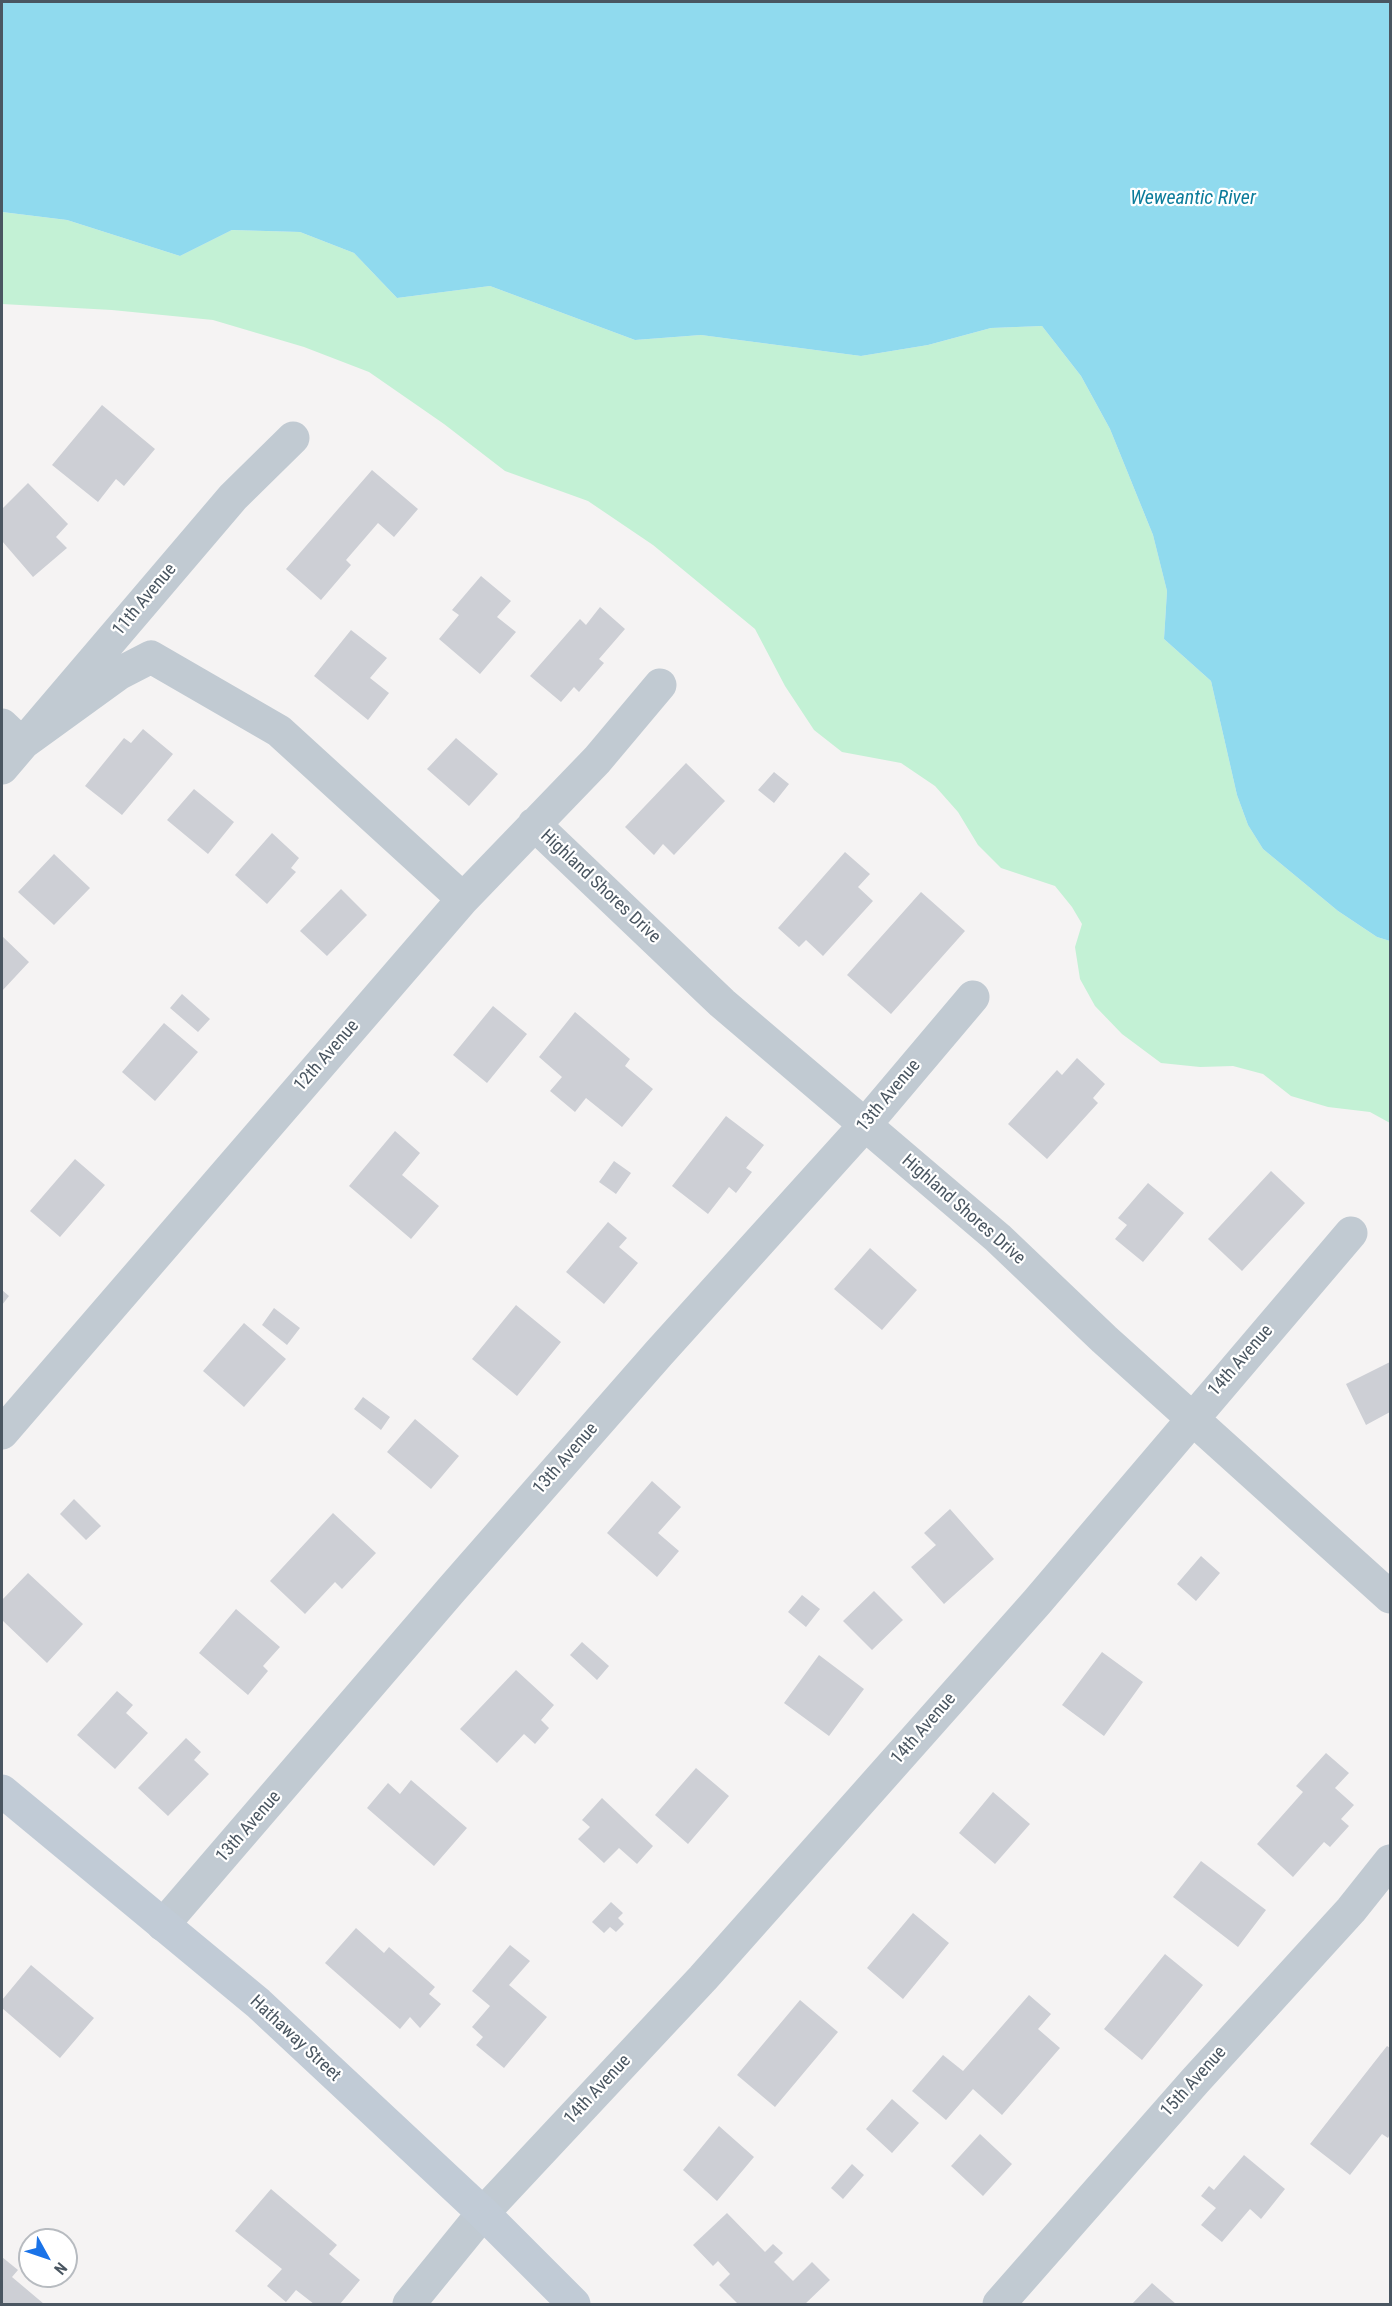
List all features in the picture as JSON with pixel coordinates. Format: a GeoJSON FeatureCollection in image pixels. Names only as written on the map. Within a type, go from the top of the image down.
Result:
{"type":"FeatureCollection","features":[{"type":"Feature","properties":{"kind":"street","name":"11th Avenue"},"geometry":{"type":"LineString","coordinates":[[8,746],[233,497],[293,438]]}},
{"type":"Feature","properties":{"kind":"street"},"geometry":{"type":"LineString","coordinates":[[8,746],[120,673],[151,657],[279,731],[463,899]]}},
{"type":"Feature","properties":{"kind":"street","name":"12th Avenue"},"geometry":{"type":"LineString","coordinates":[[2,1433],[463,899],[597,760],[660,685]]}},
{"type":"Feature","properties":{"kind":"street","name":"Highland Shores Drive"},"geometry":{"type":"LineString","coordinates":[[534,824],[722,1002],[864,1126],[999,1238],[1192,1419],[1390,1598]]}},
{"type":"Feature","properties":{"kind":"street","name":"13th Avenue"},"geometry":{"type":"LineString","coordinates":[[164,1925],[659,1353],[864,1126],[973,997]]}},
{"type":"Feature","properties":{"kind":"street","name":"14th Avenue"},"geometry":{"type":"LineString","coordinates":[[409,2304],[483,2213],[703,1978],[1037,1602],[1351,1233]]}},
{"type":"Feature","properties":{"kind":"street","name":"Hathaway Street"},"geometry":{"type":"LineString","coordinates":[[2,1791],[258,2003],[483,2213],[574,2304]]}},
{"type":"Feature","properties":{"kind":"street","name":"15th Avenue"},"geometry":{"type":"LineString","coordinates":[[999,2304],[1195,2080],[1351,1910],[1390,1861]]}},
{"type":"Feature","properties":{"kind":"green space"},"geometry":{"type":"Polygon","coordinates":[[[2,212],[67,220],[180,256],[232,230],[300,232],[354,253],[397,298],[490,286],[635,340],[701,335],[861,356],[928,345],[991,328],[1042,326],[1081,376],[1110,429],[1153,535],[1167,591],[1164,639],[1211,681],[1237,795],[1248,825],[1263,849],[1338,911],[1377,937],[1390,941],[1390,1123],[1370,1112],[1328,1107],[1291,1096],[1263,1074],[1233,1066],[1200,1067],[1161,1063],[1122,1034],[1095,1006],[1080,979],[1075,947],[1082,924],[1055,886],[1001,868],[978,845],[958,812],[935,786],[901,763],[842,752],[814,730],[785,686],[755,629],[653,545],[588,501],[505,471],[444,424],[369,372],[304,347],[213,320],[112,310],[2,304],[2,212]]]}},
{"type":"Feature","properties":{"kind":"water","name":"Weweantic River"},"geometry":{"type":"Polygon","coordinates":[[[2,2],[1390,2],[1390,941],[1377,937],[1338,911],[1263,849],[1248,825],[1237,795],[1211,681],[1164,639],[1167,591],[1153,535],[1110,429],[1081,376],[1042,326],[991,328],[928,345],[861,356],[701,335],[635,340],[490,286],[397,298],[354,253],[300,232],[232,230],[180,256],[67,220],[2,212],[2,2]]]}},
{"type":"Feature","properties":{"kind":"building"},"geometry":{"type":"Polygon","coordinates":[[[102,405],[155,449],[124,486],[116,479],[98,502],[52,465],[102,405]]]}},
{"type":"Feature","properties":{"kind":"building"},"geometry":{"type":"Polygon","coordinates":[[[372,470],[418,509],[394,537],[378,523],[346,560],[351,565],[321,600],[286,569],[372,470]]]}},
{"type":"Feature","properties":{"kind":"building"},"geometry":{"type":"Polygon","coordinates":[[[28,483],[68,524],[56,537],[67,548],[33,577],[2,541],[2,509],[28,483]]]}},
{"type":"Feature","properties":{"kind":"building"},"geometry":{"type":"Polygon","coordinates":[[[481,576],[511,601],[497,617],[516,632],[480,674],[439,639],[459,615],[452,610],[481,576]]]}},
{"type":"Feature","properties":{"kind":"building"},"geometry":{"type":"Polygon","coordinates":[[[600,607],[625,629],[599,659],[604,663],[579,692],[574,687],[561,702],[530,676],[580,619],[586,625],[600,607]]]}},
{"type":"Feature","properties":{"kind":"building"},"geometry":{"type":"Polygon","coordinates":[[[351,630],[387,658],[370,678],[389,693],[368,720],[314,676],[351,630]]]}},
{"type":"Feature","properties":{"kind":"building"},"geometry":{"type":"Polygon","coordinates":[[[143,729],[173,754],[122,815],[85,786],[124,738],[131,743],[143,729]]]}},
{"type":"Feature","properties":{"kind":"building"},"geometry":{"type":"Polygon","coordinates":[[[456,738],[498,774],[469,806],[427,769],[456,738]]]}},
{"type":"Feature","properties":{"kind":"building"},"geometry":{"type":"Polygon","coordinates":[[[686,763],[725,801],[674,855],[663,844],[654,855],[625,827],[686,763]]]}},
{"type":"Feature","properties":{"kind":"building"},"geometry":{"type":"Polygon","coordinates":[[[774,772],[789,784],[774,803],[758,790],[774,772]]]}},
{"type":"Feature","properties":{"kind":"building"},"geometry":{"type":"Polygon","coordinates":[[[194,789],[234,822],[208,854],[167,820],[194,789]]]}},
{"type":"Feature","properties":{"kind":"building"},"geometry":{"type":"Polygon","coordinates":[[[272,833],[299,858],[291,868],[296,872],[267,904],[235,875],[272,833]]]}},
{"type":"Feature","properties":{"kind":"building"},"geometry":{"type":"Polygon","coordinates":[[[845,852],[870,874],[858,887],[873,901],[823,956],[806,940],[799,947],[778,928],[845,852]]]}},
{"type":"Feature","properties":{"kind":"building"},"geometry":{"type":"Polygon","coordinates":[[[54,854],[90,888],[54,925],[18,892],[54,854]]]}},
{"type":"Feature","properties":{"kind":"building"},"geometry":{"type":"Polygon","coordinates":[[[341,889],[367,915],[327,956],[300,931],[341,889]]]}},
{"type":"Feature","properties":{"kind":"building"},"geometry":{"type":"Polygon","coordinates":[[[921,892],[965,931],[891,1014],[847,975],[921,892]]]}},
{"type":"Feature","properties":{"kind":"building"},"geometry":{"type":"Polygon","coordinates":[[[2,936],[29,962],[2,991],[2,936]]]}},
{"type":"Feature","properties":{"kind":"building"},"geometry":{"type":"Polygon","coordinates":[[[182,994],[210,1019],[198,1032],[170,1008],[182,994]]]}},
{"type":"Feature","properties":{"kind":"building"},"geometry":{"type":"Polygon","coordinates":[[[493,1006],[527,1034],[487,1083],[453,1055],[493,1006]]]}},
{"type":"Feature","properties":{"kind":"building"},"geometry":{"type":"Polygon","coordinates":[[[575,1012],[630,1059],[625,1066],[653,1089],[622,1127],[586,1098],[575,1112],[550,1091],[562,1077],[539,1057],[575,1012]]]}},
{"type":"Feature","properties":{"kind":"building"},"geometry":{"type":"Polygon","coordinates":[[[164,1023],[198,1052],[155,1101],[122,1072],[164,1023]]]}},
{"type":"Feature","properties":{"kind":"building"},"geometry":{"type":"Polygon","coordinates":[[[1077,1058],[1105,1084],[1093,1098],[1098,1103],[1047,1159],[1008,1124],[1057,1070],[1062,1075],[1077,1058]]]}},
{"type":"Feature","properties":{"kind":"building"},"geometry":{"type":"Polygon","coordinates":[[[726,1116],[764,1145],[746,1168],[752,1172],[736,1193],[729,1187],[708,1214],[672,1186],[726,1116]]]}},
{"type":"Feature","properties":{"kind":"building"},"geometry":{"type":"Polygon","coordinates":[[[395,1131],[420,1153],[402,1175],[439,1206],[411,1239],[349,1186],[395,1131]]]}},
{"type":"Feature","properties":{"kind":"building"},"geometry":{"type":"Polygon","coordinates":[[[75,1159],[105,1185],[60,1237],[30,1211],[75,1159]]]}},
{"type":"Feature","properties":{"kind":"building"},"geometry":{"type":"Polygon","coordinates":[[[614,1161],[631,1173],[616,1194],[599,1182],[614,1161]]]}},
{"type":"Feature","properties":{"kind":"building"},"geometry":{"type":"Polygon","coordinates":[[[1271,1171],[1305,1203],[1242,1271],[1208,1239],[1271,1171]]]}},
{"type":"Feature","properties":{"kind":"building"},"geometry":{"type":"Polygon","coordinates":[[[1148,1183],[1184,1213],[1143,1262],[1115,1239],[1127,1225],[1118,1218],[1148,1183]]]}},
{"type":"Feature","properties":{"kind":"building"},"geometry":{"type":"Polygon","coordinates":[[[608,1222],[627,1238],[619,1247],[638,1263],[604,1304],[566,1272],[608,1222]]]}},
{"type":"Feature","properties":{"kind":"building"},"geometry":{"type":"Polygon","coordinates":[[[870,1248],[917,1290],[882,1330],[834,1289],[870,1248]]]}},
{"type":"Feature","properties":{"kind":"building"},"geometry":{"type":"Polygon","coordinates":[[[2,1290],[9,1296],[2,1305],[2,1290]]]}},
{"type":"Feature","properties":{"kind":"building"},"geometry":{"type":"Polygon","coordinates":[[[516,1305],[561,1342],[517,1396],[472,1359],[516,1305]]]}},
{"type":"Feature","properties":{"kind":"building"},"geometry":{"type":"Polygon","coordinates":[[[274,1308],[300,1328],[287,1345],[262,1325],[274,1308]]]}},
{"type":"Feature","properties":{"kind":"building"},"geometry":{"type":"Polygon","coordinates":[[[244,1323],[286,1359],[244,1407],[203,1371],[244,1323]]]}},
{"type":"Feature","properties":{"kind":"building"},"geometry":{"type":"Polygon","coordinates":[[[1390,1362],[1390,1412],[1366,1425],[1346,1384],[1390,1362]]]}},
{"type":"Feature","properties":{"kind":"building"},"geometry":{"type":"Polygon","coordinates":[[[363,1397],[390,1417],[381,1430],[354,1409],[363,1397]]]}},
{"type":"Feature","properties":{"kind":"building"},"geometry":{"type":"Polygon","coordinates":[[[415,1419],[459,1456],[431,1489],[387,1452],[415,1419]]]}},
{"type":"Feature","properties":{"kind":"building"},"geometry":{"type":"Polygon","coordinates":[[[652,1481],[681,1507],[658,1533],[679,1551],[657,1577],[607,1533],[652,1481]]]}},
{"type":"Feature","properties":{"kind":"building"},"geometry":{"type":"Polygon","coordinates":[[[74,1499],[101,1526],[86,1540],[60,1514],[74,1499]]]}},
{"type":"Feature","properties":{"kind":"building"},"geometry":{"type":"Polygon","coordinates":[[[950,1509],[994,1559],[944,1604],[911,1567],[936,1545],[924,1533],[950,1509]]]}},
{"type":"Feature","properties":{"kind":"building"},"geometry":{"type":"Polygon","coordinates":[[[333,1513],[376,1553],[342,1589],[335,1582],[305,1614],[270,1581],[333,1513]]]}},
{"type":"Feature","properties":{"kind":"building"},"geometry":{"type":"Polygon","coordinates":[[[1201,1556],[1220,1573],[1196,1601],[1177,1584],[1201,1556]]]}},
{"type":"Feature","properties":{"kind":"building"},"geometry":{"type":"Polygon","coordinates":[[[28,1573],[83,1624],[47,1663],[2,1620],[2,1600],[28,1573]]]}},
{"type":"Feature","properties":{"kind":"building"},"geometry":{"type":"Polygon","coordinates":[[[874,1591],[903,1620],[872,1650],[843,1621],[874,1591]]]}},
{"type":"Feature","properties":{"kind":"building"},"geometry":{"type":"Polygon","coordinates":[[[802,1595],[820,1609],[806,1627],[788,1612],[802,1595]]]}},
{"type":"Feature","properties":{"kind":"building"},"geometry":{"type":"Polygon","coordinates":[[[236,1609],[280,1647],[263,1666],[268,1671],[248,1695],[199,1653],[236,1609]]]}},
{"type":"Feature","properties":{"kind":"building"},"geometry":{"type":"Polygon","coordinates":[[[582,1642],[609,1666],[597,1680],[570,1655],[582,1642]]]}},
{"type":"Feature","properties":{"kind":"building"},"geometry":{"type":"Polygon","coordinates":[[[1102,1652],[1143,1682],[1104,1736],[1062,1705],[1102,1652]]]}},
{"type":"Feature","properties":{"kind":"building"},"geometry":{"type":"Polygon","coordinates":[[[819,1655],[864,1689],[829,1736],[784,1703],[819,1655]]]}},
{"type":"Feature","properties":{"kind":"building"},"geometry":{"type":"Polygon","coordinates":[[[516,1670],[554,1705],[541,1720],[549,1728],[535,1744],[524,1734],[497,1763],[460,1729],[516,1670]]]}},
{"type":"Feature","properties":{"kind":"building"},"geometry":{"type":"Polygon","coordinates":[[[117,1691],[133,1705],[126,1713],[148,1733],[115,1769],[77,1735],[117,1691]]]}},
{"type":"Feature","properties":{"kind":"building"},"geometry":{"type":"Polygon","coordinates":[[[186,1738],[201,1752],[194,1760],[209,1774],[168,1816],[138,1788],[186,1738]]]}},
{"type":"Feature","properties":{"kind":"building"},"geometry":{"type":"Polygon","coordinates":[[[1326,1753],[1349,1773],[1335,1788],[1354,1805],[1341,1819],[1349,1826],[1330,1847],[1324,1842],[1293,1877],[1257,1844],[1303,1792],[1296,1786],[1326,1753]]]}},
{"type":"Feature","properties":{"kind":"building"},"geometry":{"type":"Polygon","coordinates":[[[696,1768],[729,1796],[688,1844],[655,1815],[696,1768]]]}},
{"type":"Feature","properties":{"kind":"building"},"geometry":{"type":"Polygon","coordinates":[[[411,1780],[467,1828],[434,1866],[367,1808],[388,1783],[400,1794],[411,1780]]]}},
{"type":"Feature","properties":{"kind":"building"},"geometry":{"type":"Polygon","coordinates":[[[993,1792],[1030,1824],[995,1864],[959,1833],[993,1792]]]}},
{"type":"Feature","properties":{"kind":"building"},"geometry":{"type":"Polygon","coordinates":[[[602,1798],[653,1846],[637,1864],[619,1848],[604,1863],[578,1839],[590,1827],[582,1820],[602,1798]]]}},
{"type":"Feature","properties":{"kind":"building"},"geometry":{"type":"Polygon","coordinates":[[[1201,1861],[1266,1910],[1238,1947],[1173,1897],[1201,1861]]]}},
{"type":"Feature","properties":{"kind":"building"},"geometry":{"type":"Polygon","coordinates":[[[611,1902],[623,1913],[618,1918],[624,1924],[616,1932],[610,1927],[604,1933],[592,1922],[611,1902]]]}},
{"type":"Feature","properties":{"kind":"building"},"geometry":{"type":"Polygon","coordinates":[[[913,1913],[949,1943],[903,1999],[867,1968],[913,1913]]]}},
{"type":"Feature","properties":{"kind":"building"},"geometry":{"type":"Polygon","coordinates":[[[356,1928],[384,1953],[389,1947],[435,1987],[429,1994],[441,2004],[420,2028],[410,2017],[400,2029],[325,1963],[356,1928]]]}},
{"type":"Feature","properties":{"kind":"building"},"geometry":{"type":"Polygon","coordinates":[[[510,1945],[530,1961],[509,1985],[547,2017],[504,2068],[476,2045],[483,2037],[472,2027],[490,2006],[472,1991],[510,1945]]]}},
{"type":"Feature","properties":{"kind":"building"},"geometry":{"type":"Polygon","coordinates":[[[1165,1954],[1203,1985],[1142,2060],[1104,2029],[1165,1954]]]}},
{"type":"Feature","properties":{"kind":"building"},"geometry":{"type":"Polygon","coordinates":[[[31,1965],[94,2018],[60,2058],[2,2008],[2,2000],[31,1965]]]}},
{"type":"Feature","properties":{"kind":"building"},"geometry":{"type":"Polygon","coordinates":[[[1029,1995],[1051,2014],[1038,2029],[1060,2048],[1002,2115],[973,2089],[946,2120],[912,2091],[943,2055],[963,2071],[1029,1995]]]}},
{"type":"Feature","properties":{"kind":"building"},"geometry":{"type":"Polygon","coordinates":[[[800,2000],[838,2032],[775,2107],[737,2075],[800,2000]]]}},
{"type":"Feature","properties":{"kind":"building"},"geometry":{"type":"Polygon","coordinates":[[[1387,2046],[1390,2048],[1390,2134],[1388,2138],[1382,2134],[1350,2175],[1310,2144],[1387,2046]]]}},
{"type":"Feature","properties":{"kind":"building"},"geometry":{"type":"Polygon","coordinates":[[[892,2099],[919,2123],[892,2153],[866,2129],[892,2099]]]}},
{"type":"Feature","properties":{"kind":"building"},"geometry":{"type":"Polygon","coordinates":[[[719,2126],[754,2157],[717,2201],[683,2170],[719,2126]]]}},
{"type":"Feature","properties":{"kind":"building"},"geometry":{"type":"Polygon","coordinates":[[[980,2134],[1012,2164],[983,2196],[951,2166],[980,2134]]]}},
{"type":"Feature","properties":{"kind":"building"},"geometry":{"type":"Polygon","coordinates":[[[1244,2155],[1285,2189],[1261,2219],[1250,2209],[1222,2242],[1201,2225],[1216,2208],[1201,2196],[1209,2186],[1214,2190],[1244,2155]]]}},
{"type":"Feature","properties":{"kind":"building"},"geometry":{"type":"Polygon","coordinates":[[[852,2164],[864,2175],[843,2199],[831,2188],[852,2164]]]}},
{"type":"Feature","properties":{"kind":"building"},"geometry":{"type":"Polygon","coordinates":[[[271,2189],[337,2245],[329,2254],[360,2280],[340,2304],[314,2304],[296,2290],[286,2302],[267,2286],[282,2269],[235,2231],[271,2189]]]}},
{"type":"Feature","properties":{"kind":"building"},"geometry":{"type":"Polygon","coordinates":[[[727,2213],[765,2252],[773,2244],[783,2253],[774,2262],[793,2281],[812,2262],[830,2280],[805,2304],[738,2304],[719,2285],[730,2274],[718,2261],[713,2266],[693,2245],[727,2213]]]}},
{"type":"Feature","properties":{"kind":"building"},"geometry":{"type":"Polygon","coordinates":[[[2,2257],[18,2270],[12,2277],[18,2282],[18,2288],[25,2288],[44,2304],[2,2304],[2,2257]]]}},
{"type":"Feature","properties":{"kind":"building"},"geometry":{"type":"Polygon","coordinates":[[[1152,2283],[1176,2304],[1132,2304],[1152,2283]]]}}]}
